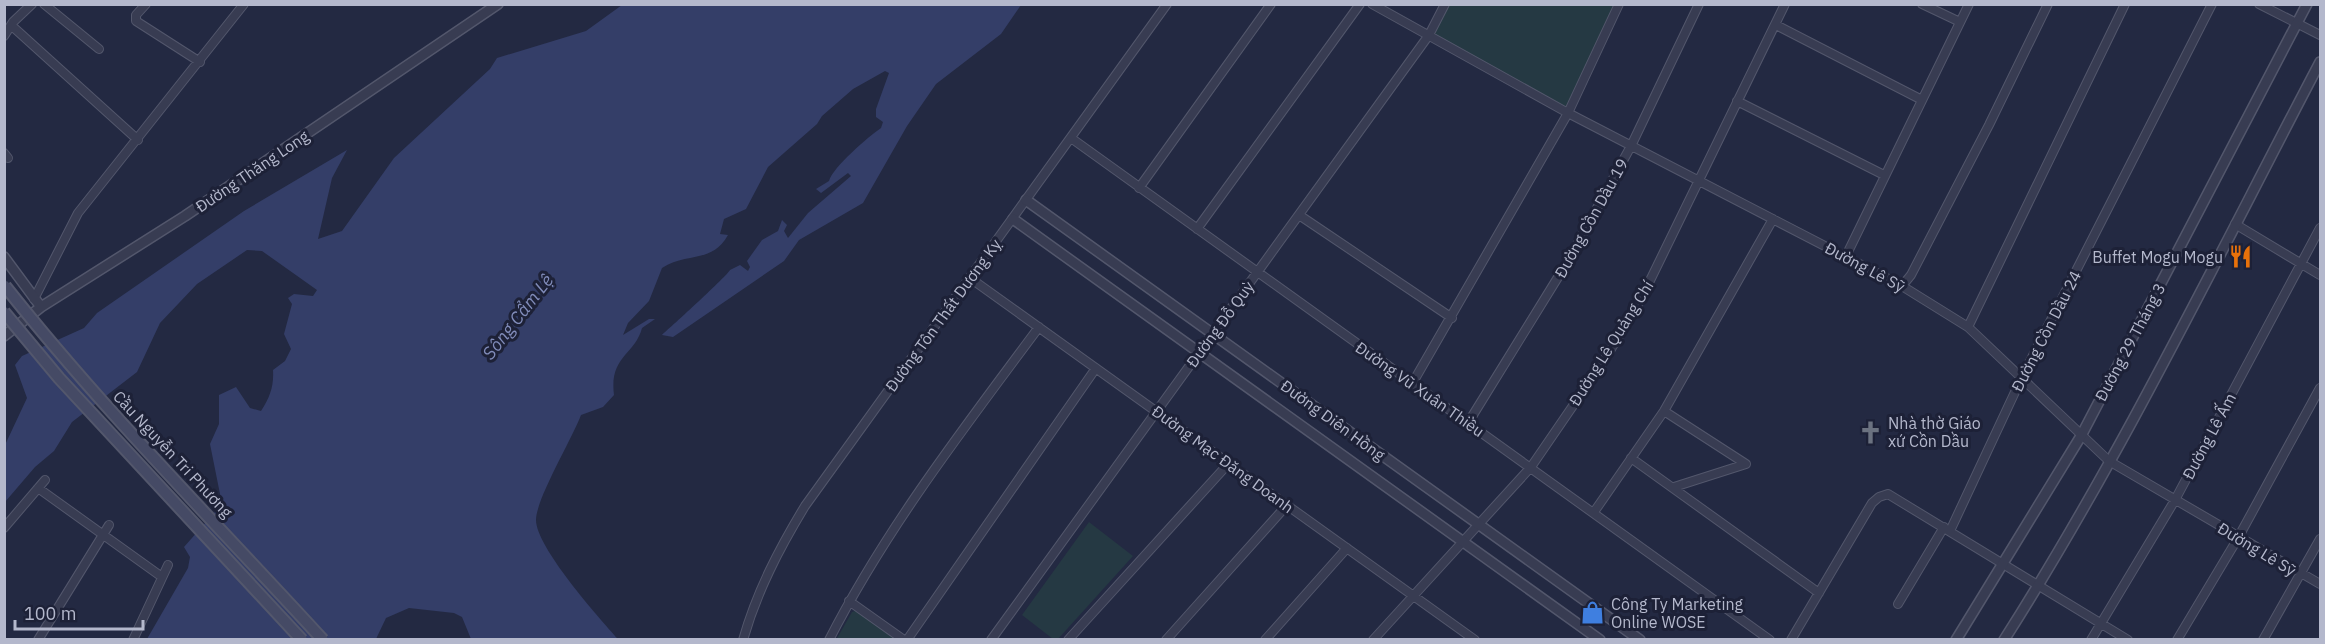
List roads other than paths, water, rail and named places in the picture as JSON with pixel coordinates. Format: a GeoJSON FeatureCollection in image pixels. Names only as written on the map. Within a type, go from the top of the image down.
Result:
{"type":"FeatureCollection","features":[{"type":"Feature","properties":{"kind":"main road","name":"Cầu Nguyễn Tri Phương"},"geometry":{"type":"LineString","coordinates":[[5,286],[95,392],[323,639]]}},
{"type":"Feature","properties":{"kind":"main road","name":"Cầu Nguyễn Tri Phương"},"geometry":{"type":"LineString","coordinates":[[4,312],[59,378],[302,639]]}},
{"type":"Feature","properties":{"kind":"street"},"geometry":{"type":"LineString","coordinates":[[4,36],[32,4]]}},
{"type":"Feature","properties":{"kind":"street"},"geometry":{"type":"LineString","coordinates":[[44,4],[99,50]]}},
{"type":"Feature","properties":{"kind":"street"},"geometry":{"type":"LineString","coordinates":[[146,4],[136,15],[136,21],[200,62]]}},
{"type":"Feature","properties":{"kind":"street"},"geometry":{"type":"LineString","coordinates":[[34,299],[78,213],[244,4]]}},
{"type":"Feature","properties":{"kind":"street","name":"Đường Thăng Long"},"geometry":{"type":"LineString","coordinates":[[4,336],[41,307],[194,210],[498,4]]}},
{"type":"Feature","properties":{"kind":"street","name":"Đường Tôn Thất Dương Kỵ"},"geometry":{"type":"LineString","coordinates":[[743,639],[750,614],[774,558],[806,506],[1167,4]]}},
{"type":"Feature","properties":{"kind":"street"},"geometry":{"type":"LineString","coordinates":[[1139,188],[1271,4]]}},
{"type":"Feature","properties":{"kind":"street"},"geometry":{"type":"LineString","coordinates":[[1197,229],[1360,4]]}},
{"type":"Feature","properties":{"kind":"street","name":"Đường Lê Sỹ"},"geometry":{"type":"LineString","coordinates":[[1372,4],[1568,113],[1902,286],[1968,327],[2109,462],[2320,584]]}},
{"type":"Feature","properties":{"kind":"street","name":"Đường Đỗ Quỳ"},"geometry":{"type":"LineString","coordinates":[[991,639],[1430,35],[1445,4]]}},
{"type":"Feature","properties":{"kind":"street"},"geometry":{"type":"LineString","coordinates":[[1412,384],[1568,113],[1619,4]]}},
{"type":"Feature","properties":{"kind":"street","name":"Đường Cồn Dầu 19"},"geometry":{"type":"LineString","coordinates":[[1468,423],[1568,261],[1631,146],[1699,4]]}},
{"type":"Feature","properties":{"kind":"street","name":"Đường Lê Quảng Chí"},"geometry":{"type":"LineString","coordinates":[[1373,639],[1464,543],[1531,467],[1605,359],[1640,301],[1785,4]]}},
{"type":"Feature","properties":{"kind":"street"},"geometry":{"type":"LineString","coordinates":[[1922,4],[1960,22]]}},
{"type":"Feature","properties":{"kind":"street"},"geometry":{"type":"LineString","coordinates":[[1846,255],[1969,4]]}},
{"type":"Feature","properties":{"kind":"street"},"geometry":{"type":"LineString","coordinates":[[1902,286],[1911,275],[1989,125],[2048,4]]}},
{"type":"Feature","properties":{"kind":"street"},"geometry":{"type":"LineString","coordinates":[[1968,327],[2125,4]]}},
{"type":"Feature","properties":{"kind":"street","name":"Đường Cồn Dầu 24"},"geometry":{"type":"LineString","coordinates":[[1898,604],[1947,529],[2212,4]]}},
{"type":"Feature","properties":{"kind":"street"},"geometry":{"type":"LineString","coordinates":[[2259,4],[2320,34]]}},
{"type":"Feature","properties":{"kind":"street","name":"Đường 29 Tháng 3"},"geometry":{"type":"LineString","coordinates":[[1956,639],[2081,436],[2307,4]]}},
{"type":"Feature","properties":{"kind":"street"},"geometry":{"type":"LineString","coordinates":[[1776,25],[1922,100]]}},
{"type":"Feature","properties":{"kind":"street"},"geometry":{"type":"LineString","coordinates":[[12,26],[138,140]]}},
{"type":"Feature","properties":{"kind":"street"},"geometry":{"type":"LineString","coordinates":[[2004,639],[2038,586],[2109,462],[2320,62]]}},
{"type":"Feature","properties":{"kind":"street"},"geometry":{"type":"LineString","coordinates":[[1737,101],[1884,175]]}},
{"type":"Feature","properties":{"kind":"street","name":"Đường Vũ Xuân Thiều"},"geometry":{"type":"LineString","coordinates":[[1071,138],[1770,639]]}},
{"type":"Feature","properties":{"kind":"street","name":"Đường Diên Hồng"},"geometry":{"type":"LineString","coordinates":[[1026,200],[1640,639]]}},
{"type":"Feature","properties":{"kind":"street"},"geometry":{"type":"LineString","coordinates":[[1299,215],[1452,318]]}},
{"type":"Feature","properties":{"kind":"street","name":"Đường Diên Hồng"},"geometry":{"type":"LineString","coordinates":[[1013,219],[1600,639]]}},
{"type":"Feature","properties":{"kind":"street"},"geometry":{"type":"LineString","coordinates":[[1594,512],[1664,411],[1773,219]]}},
{"type":"Feature","properties":{"kind":"street"},"geometry":{"type":"LineString","coordinates":[[2235,224],[2320,275]]}},
{"type":"Feature","properties":{"kind":"street","name":"Đường Lê Ấm"},"geometry":{"type":"LineString","coordinates":[[2091,639],[2175,500],[2320,228]]}},
{"type":"Feature","properties":{"kind":"street"},"geometry":{"type":"LineString","coordinates":[[4,257],[41,307]]}},
{"type":"Feature","properties":{"kind":"street","name":"Đường Mạc Đăng Doanh"},"geometry":{"type":"LineString","coordinates":[[970,278],[1473,639]]}},
{"type":"Feature","properties":{"kind":"street"},"geometry":{"type":"LineString","coordinates":[[829,639],[891,532],[946,451],[1039,327]]}},
{"type":"Feature","properties":{"kind":"street"},"geometry":{"type":"LineString","coordinates":[[849,601],[906,639],[1096,368]]}},
{"type":"Feature","properties":{"kind":"street"},"geometry":{"type":"LineString","coordinates":[[2178,639],[2238,538],[2320,388]]}},
{"type":"Feature","properties":{"kind":"street"},"geometry":{"type":"LineString","coordinates":[[1664,411],[1746,464],[1674,487]]}},
{"type":"Feature","properties":{"kind":"street"},"geometry":{"type":"LineString","coordinates":[[1631,458],[1819,593]]}},
{"type":"Feature","properties":{"kind":"street"},"geometry":{"type":"LineString","coordinates":[[1068,639],[1229,463]]}},
{"type":"Feature","properties":{"kind":"street"},"geometry":{"type":"LineString","coordinates":[[4,528],[45,480]]}},
{"type":"Feature","properties":{"kind":"street"},"geometry":{"type":"LineString","coordinates":[[38,488],[162,577]]}},
{"type":"Feature","properties":{"kind":"street"},"geometry":{"type":"LineString","coordinates":[[1791,639],[1872,503],[1879,496],[1888,494],[2128,639]]}},
{"type":"Feature","properties":{"kind":"street"},"geometry":{"type":"LineString","coordinates":[[1166,639],[1287,505]]}},
{"type":"Feature","properties":{"kind":"street"},"geometry":{"type":"LineString","coordinates":[[38,639],[109,525]]}},
{"type":"Feature","properties":{"kind":"street"},"geometry":{"type":"LineString","coordinates":[[2263,639],[2302,575],[2320,539]]}},
{"type":"Feature","properties":{"kind":"street"},"geometry":{"type":"LineString","coordinates":[[1264,639],[1347,548]]}},
{"type":"Feature","properties":{"kind":"street"},"geometry":{"type":"LineString","coordinates":[[133,639],[168,565]]}},
{"type":"Feature","properties":{"kind":"water","name":"Sông Cẩm Lệ"},"geometry":{"type":"Polygon","coordinates":[[[622,5],[1021,5],[1001,34],[936,84],[907,126],[863,203],[799,240],[784,261],[673,337],[662,335],[730,270],[740,265],[748,271],[750,267],[747,261],[762,240],[778,231],[782,220],[787,225],[784,231],[788,238],[808,213],[851,176],[848,173],[821,193],[816,189],[829,181],[844,160],[881,128],[883,122],[876,117],[876,109],[889,73],[885,71],[853,89],[768,167],[746,209],[724,219],[720,234],[728,235],[722,244],[706,254],[680,260],[662,268],[649,301],[628,323],[623,335],[649,319],[655,319],[642,328],[639,337],[619,364],[613,382],[614,395],[603,407],[581,415],[542,498],[536,520],[546,547],[557,564],[618,639],[471,639],[462,617],[454,613],[409,608],[386,618],[376,639],[147,639],[188,568],[190,557],[184,547],[222,504],[210,444],[219,424],[219,395],[236,387],[250,408],[261,411],[271,391],[273,370],[285,361],[291,349],[284,334],[292,304],[288,298],[294,294],[313,296],[317,290],[262,251],[247,250],[197,284],[160,323],[137,372],[72,422],[54,451],[35,467],[5,502],[5,445],[27,398],[15,365],[22,356],[84,328],[97,313],[244,211],[347,150],[332,178],[318,239],[342,231],[394,158],[490,69],[497,58],[586,31],[622,5]]]}},
{"type":"Feature","properties":{"kind":"place","name":"Buffet Mogu Mogu"},"geometry":{"type":"Point","coordinates":[2241,257]}},
{"type":"Feature","properties":{"kind":"place","name":"Nhà thờ Giáo xứ Cồn Dầu"},"geometry":{"type":"Point","coordinates":[1870,432]}},
{"type":"Feature","properties":{"kind":"place","name":"Công Ty Marketing Online WOSE"},"geometry":{"type":"Point","coordinates":[1593,613]}}]}
